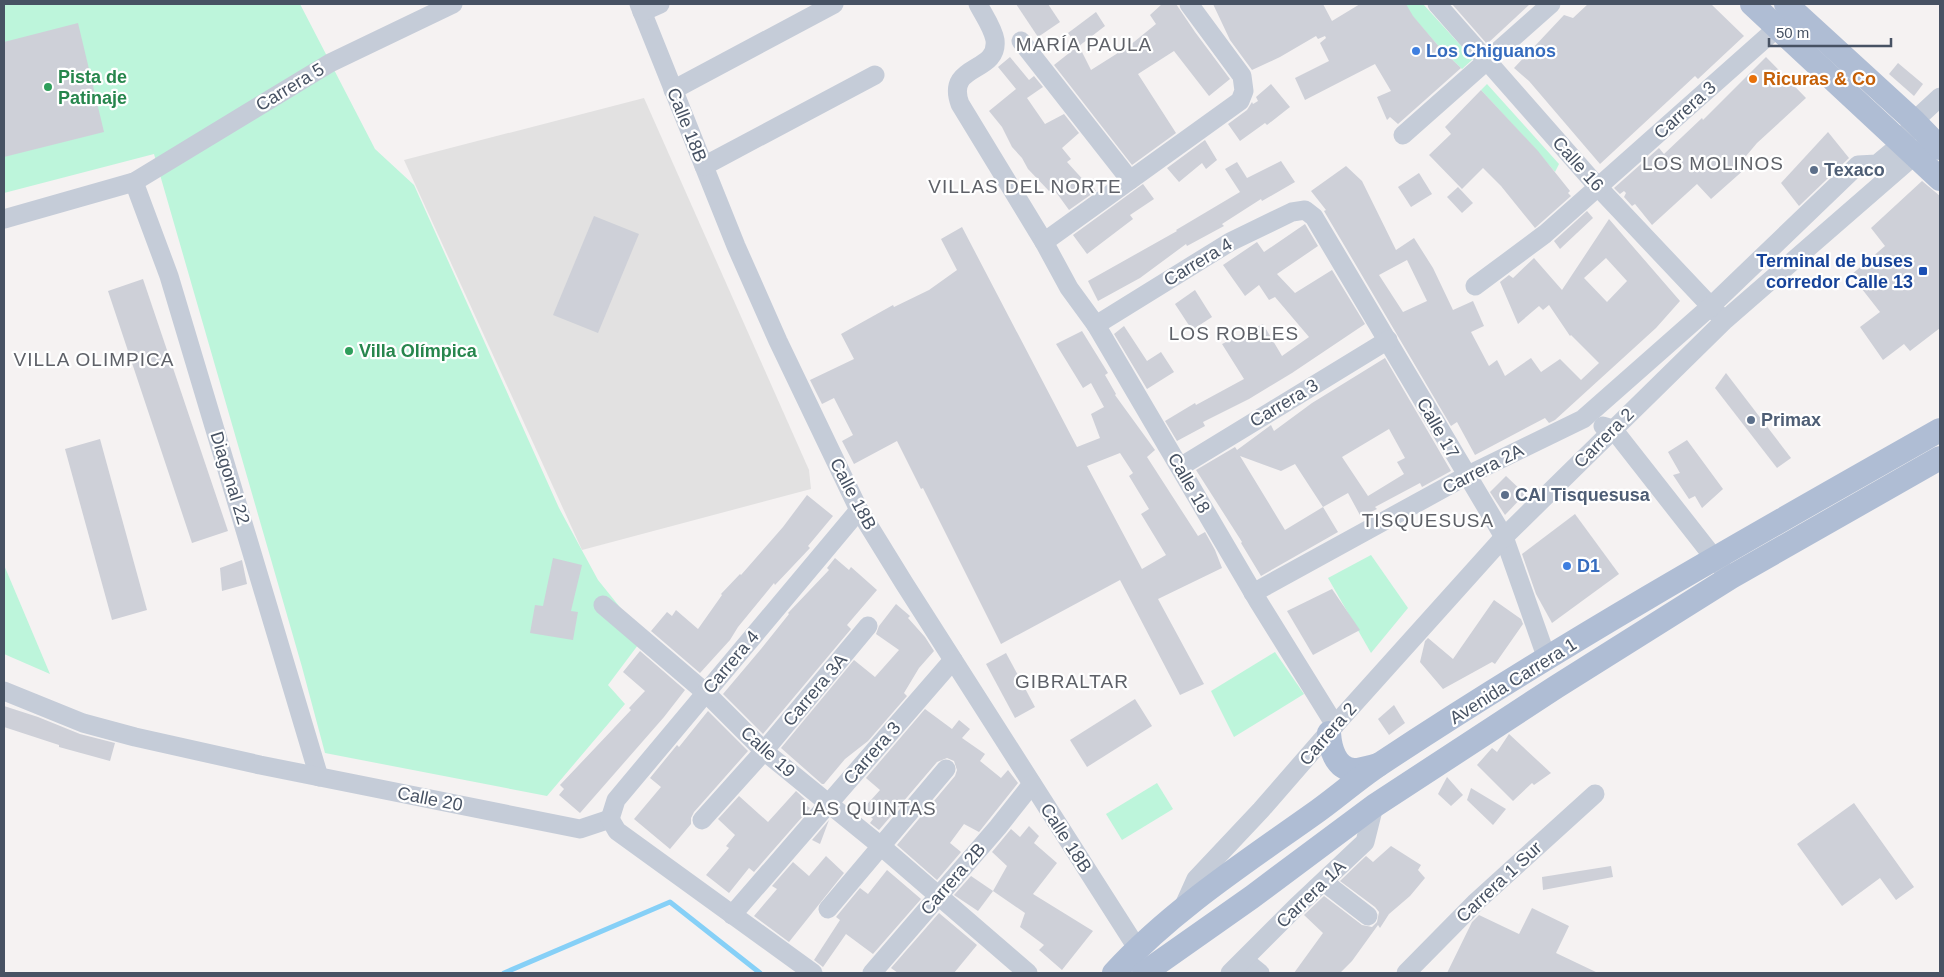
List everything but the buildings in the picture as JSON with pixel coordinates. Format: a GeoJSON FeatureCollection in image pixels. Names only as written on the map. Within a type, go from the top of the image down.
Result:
{"type":"FeatureCollection","features":[{"type":"Feature","properties":{"kind":"main road"},"geometry":{"type":"LineString","coordinates":[[1752,4],[1940,180]]}},
{"type":"Feature","properties":{"kind":"main road"},"geometry":{"type":"LineString","coordinates":[[1794,6],[1914,121],[1937,139]]}},
{"type":"Feature","properties":{"kind":"main road","name":"Avenida Carrera 1"},"geometry":{"type":"LineString","coordinates":[[1114,973],[1137,948],[1181,911],[1270,843],[1312,815],[1378,765],[1547,659],[1714,559],[1940,430]]}},
{"type":"Feature","properties":{"kind":"main road","name":"Avenida Carrera 1"},"geometry":{"type":"LineString","coordinates":[[1144,973],[1374,806],[1556,687],[1731,577],[1940,458]]}},
{"type":"Feature","properties":{"kind":"main road"},"geometry":{"type":"LineString","coordinates":[[1332,729],[1333,754],[1344,766],[1353,770],[1378,765]]}},
{"type":"Feature","properties":{"kind":"main road"},"geometry":{"type":"LineString","coordinates":[[1280,876],[1267,873],[1264,863],[1269,854],[1312,815]]}},
{"type":"Feature","properties":{"kind":"main road"},"geometry":{"type":"LineString","coordinates":[[1168,955],[1181,911]]}},
{"type":"Feature","properties":{"kind":"street","name":"Carrera 5"},"geometry":{"type":"LineString","coordinates":[[4,219],[134,182],[330,63],[453,4]]}},
{"type":"Feature","properties":{"kind":"street"},"geometry":{"type":"LineString","coordinates":[[640,8],[660,4]]}},
{"type":"Feature","properties":{"kind":"street"},"geometry":{"type":"LineString","coordinates":[[673,90],[834,4]]}},
{"type":"Feature","properties":{"kind":"street","name":"Calle 18"},"geometry":{"type":"LineString","coordinates":[[978,4],[995,38],[995,52],[991,58],[961,78],[957,85],[956,94],[960,104],[1044,242],[1069,288],[1096,325],[1332,729]]}},
{"type":"Feature","properties":{"kind":"street"},"geometry":{"type":"LineString","coordinates":[[1044,242],[1240,101],[1244,91],[1242,76],[1189,4]]}},
{"type":"Feature","properties":{"kind":"street","name":"Calle 16"},"geometry":{"type":"LineString","coordinates":[[1437,4],[1598,187],[1710,307],[1725,320]]}},
{"type":"Feature","properties":{"kind":"street"},"geometry":{"type":"LineString","coordinates":[[1403,135],[1551,4]]}},
{"type":"Feature","properties":{"kind":"street","name":"Calle 18B"},"geometry":{"type":"LineString","coordinates":[[640,8],[736,246],[778,341],[859,510],[952,660],[1137,948]]}},
{"type":"Feature","properties":{"kind":"street","name":"Carrera 3"},"geometry":{"type":"LineString","coordinates":[[1475,286],[1545,234],[1777,28]]}},
{"type":"Feature","properties":{"kind":"street"},"geometry":{"type":"LineString","coordinates":[[1021,41],[1130,180]]}},
{"type":"Feature","properties":{"kind":"street"},"geometry":{"type":"LineString","coordinates":[[704,166],[875,75]]}},
{"type":"Feature","properties":{"kind":"street","name":"Carrera 2"},"geometry":{"type":"LineString","coordinates":[[1181,911],[1196,879],[1261,810],[1504,537],[1725,320],[1907,150],[1914,121],[1940,97]]}},
{"type":"Feature","properties":{"kind":"street","name":"Carrera 2"},"geometry":{"type":"LineString","coordinates":[[1583,419],[1710,307],[1858,164],[1877,164],[1937,139]]}},
{"type":"Feature","properties":{"kind":"street","name":"Diagonal 22"},"geometry":{"type":"LineString","coordinates":[[134,182],[172,285],[320,777]]}},
{"type":"Feature","properties":{"kind":"street","name":"Carrera 4"},"geometry":{"type":"LineString","coordinates":[[1096,325],[1230,242],[1292,212],[1306,210]]}},
{"type":"Feature","properties":{"kind":"street","name":"Calle 17"},"geometry":{"type":"LineString","coordinates":[[1306,210],[1314,217],[1388,340],[1466,476],[1504,537],[1547,659]]}},
{"type":"Feature","properties":{"kind":"street","name":"Carrera 3"},"geometry":{"type":"LineString","coordinates":[[1180,467],[1388,340]]}},
{"type":"Feature","properties":{"kind":"street"},"geometry":{"type":"LineString","coordinates":[[1583,419],[1613,429],[1714,559],[1731,577]]}},
{"type":"Feature","properties":{"kind":"street","name":"Carrera 2A"},"geometry":{"type":"LineString","coordinates":[[1253,593],[1466,476],[1583,419]]}},
{"type":"Feature","properties":{"kind":"street","name":"Carrera 4"},"geometry":{"type":"LineString","coordinates":[[610,819],[616,800],[859,510]]}},
{"type":"Feature","properties":{"kind":"street","name":"Calle 19"},"geometry":{"type":"LineString","coordinates":[[603,605],[706,693],[764,751],[882,847],[1028,973]]}},
{"type":"Feature","properties":{"kind":"street","name":"Carrera 3A"},"geometry":{"type":"LineString","coordinates":[[702,820],[764,751],[868,626]]}},
{"type":"Feature","properties":{"kind":"street","name":"Carrera 3"},"geometry":{"type":"LineString","coordinates":[[732,914],[952,660]]}},
{"type":"Feature","properties":{"kind":"street","name":"Calle 20"},"geometry":{"type":"LineString","coordinates":[[4,691],[83,722],[135,738],[580,829],[610,819]]}},
{"type":"Feature","properties":{"kind":"street"},"geometry":{"type":"LineString","coordinates":[[828,909],[946,769]]}},
{"type":"Feature","properties":{"kind":"street","name":"Carrera 2B"},"geometry":{"type":"LineString","coordinates":[[872,973],[998,827],[1032,784]]}},
{"type":"Feature","properties":{"kind":"street","name":"Carrera 1 Sur"},"geometry":{"type":"LineString","coordinates":[[1406,973],[1476,902],[1595,794]]}},
{"type":"Feature","properties":{"kind":"street","name":"Carrera 1A"},"geometry":{"type":"LineString","coordinates":[[1237,967],[1366,842],[1374,806]]}},
{"type":"Feature","properties":{"kind":"street"},"geometry":{"type":"LineString","coordinates":[[610,819],[617,831],[813,973]]}},
{"type":"Feature","properties":{"kind":"street"},"geometry":{"type":"LineString","coordinates":[[1324,882],[1368,916]]}},
{"type":"Feature","properties":{"kind":"street"},"geometry":{"type":"LineString","coordinates":[[1237,967],[1260,973]]}},
{"type":"Feature","properties":{"kind":"shaded area"},"geometry":{"type":"Polygon","coordinates":[[[644,98],[809,470],[811,489],[582,550],[404,160],[644,98]]]}},
{"type":"Feature","properties":{"kind":"green space","name":"Villa Olímpica"},"geometry":{"type":"Polygon","coordinates":[[[4,4],[300,4],[375,149],[414,185],[559,508],[598,580],[644,637],[608,685],[625,704],[547,796],[325,753],[154,154],[4,193],[4,4]]]}},
{"type":"Feature","properties":{"kind":"green space"},"geometry":{"type":"Polygon","coordinates":[[[1402,4],[1423,4],[1473,59],[1462,69],[1441,49],[1402,4]]]}},
{"type":"Feature","properties":{"kind":"green space"},"geometry":{"type":"Polygon","coordinates":[[[1487,84],[1559,164],[1555,172],[1481,90],[1487,84]]]}},
{"type":"Feature","properties":{"kind":"green space"},"geometry":{"type":"Polygon","coordinates":[[[1371,555],[1408,608],[1371,653],[1328,578],[1371,555]]]}},
{"type":"Feature","properties":{"kind":"green space"},"geometry":{"type":"Polygon","coordinates":[[[4,565],[50,674],[4,654],[4,565]]]}},
{"type":"Feature","properties":{"kind":"green space"},"geometry":{"type":"Polygon","coordinates":[[[1275,652],[1304,694],[1234,737],[1211,691],[1275,652]]]}},
{"type":"Feature","properties":{"kind":"green space"},"geometry":{"type":"Polygon","coordinates":[[[1157,783],[1173,809],[1122,840],[1106,814],[1157,783]]]}},
{"type":"Feature","properties":{"kind":"waterway"},"geometry":{"type":"LineString","coordinates":[[504,973],[670,902],[760,973]]}},
{"type":"Feature","properties":{"kind":"place","name":"Los Chiguanos"},"geometry":{"type":"Point","coordinates":[1416,51]}},
{"type":"Feature","properties":{"kind":"place","name":"Ricuras & Co"},"geometry":{"type":"Point","coordinates":[1753,79]}},
{"type":"Feature","properties":{"kind":"place","name":"Pista de Patinaje"},"geometry":{"type":"Point","coordinates":[48,87]}},
{"type":"Feature","properties":{"kind":"place","name":"Texaco"},"geometry":{"type":"Point","coordinates":[1814,170]}},
{"type":"Feature","properties":{"kind":"place","name":"Terminal de buses corredor Calle 13"},"geometry":{"type":"Point","coordinates":[1923,271]}},
{"type":"Feature","properties":{"kind":"place","name":"Villa Olímpica"},"geometry":{"type":"Point","coordinates":[349,351]}},
{"type":"Feature","properties":{"kind":"place","name":"Primax"},"geometry":{"type":"Point","coordinates":[1751,420]}},
{"type":"Feature","properties":{"kind":"place","name":"CAI Tisquesusa"},"geometry":{"type":"Point","coordinates":[1505,495]}},
{"type":"Feature","properties":{"kind":"place","name":"D1"},"geometry":{"type":"Point","coordinates":[1567,566]}},
{"type":"Feature","properties":{"kind":"district","name":"MARÍA PAULA"},"geometry":{"type":"Point","coordinates":[1084,44]}},
{"type":"Feature","properties":{"kind":"district","name":"LOS MOLINOS"},"geometry":{"type":"Point","coordinates":[1713,163]}},
{"type":"Feature","properties":{"kind":"district","name":"VILLAS DEL NORTE"},"geometry":{"type":"Point","coordinates":[1025,186]}},
{"type":"Feature","properties":{"kind":"district","name":"LOS ROBLES"},"geometry":{"type":"Point","coordinates":[1234,333]}},
{"type":"Feature","properties":{"kind":"district","name":"VILLA OLIMPICA"},"geometry":{"type":"Point","coordinates":[94,359]}},
{"type":"Feature","properties":{"kind":"district","name":"TISQUESUSA"},"geometry":{"type":"Point","coordinates":[1428,520]}},
{"type":"Feature","properties":{"kind":"district","name":"GIBRALTAR"},"geometry":{"type":"Point","coordinates":[1072,681]}},
{"type":"Feature","properties":{"kind":"district","name":"LAS QUINTAS"},"geometry":{"type":"Point","coordinates":[869,808]}}]}
